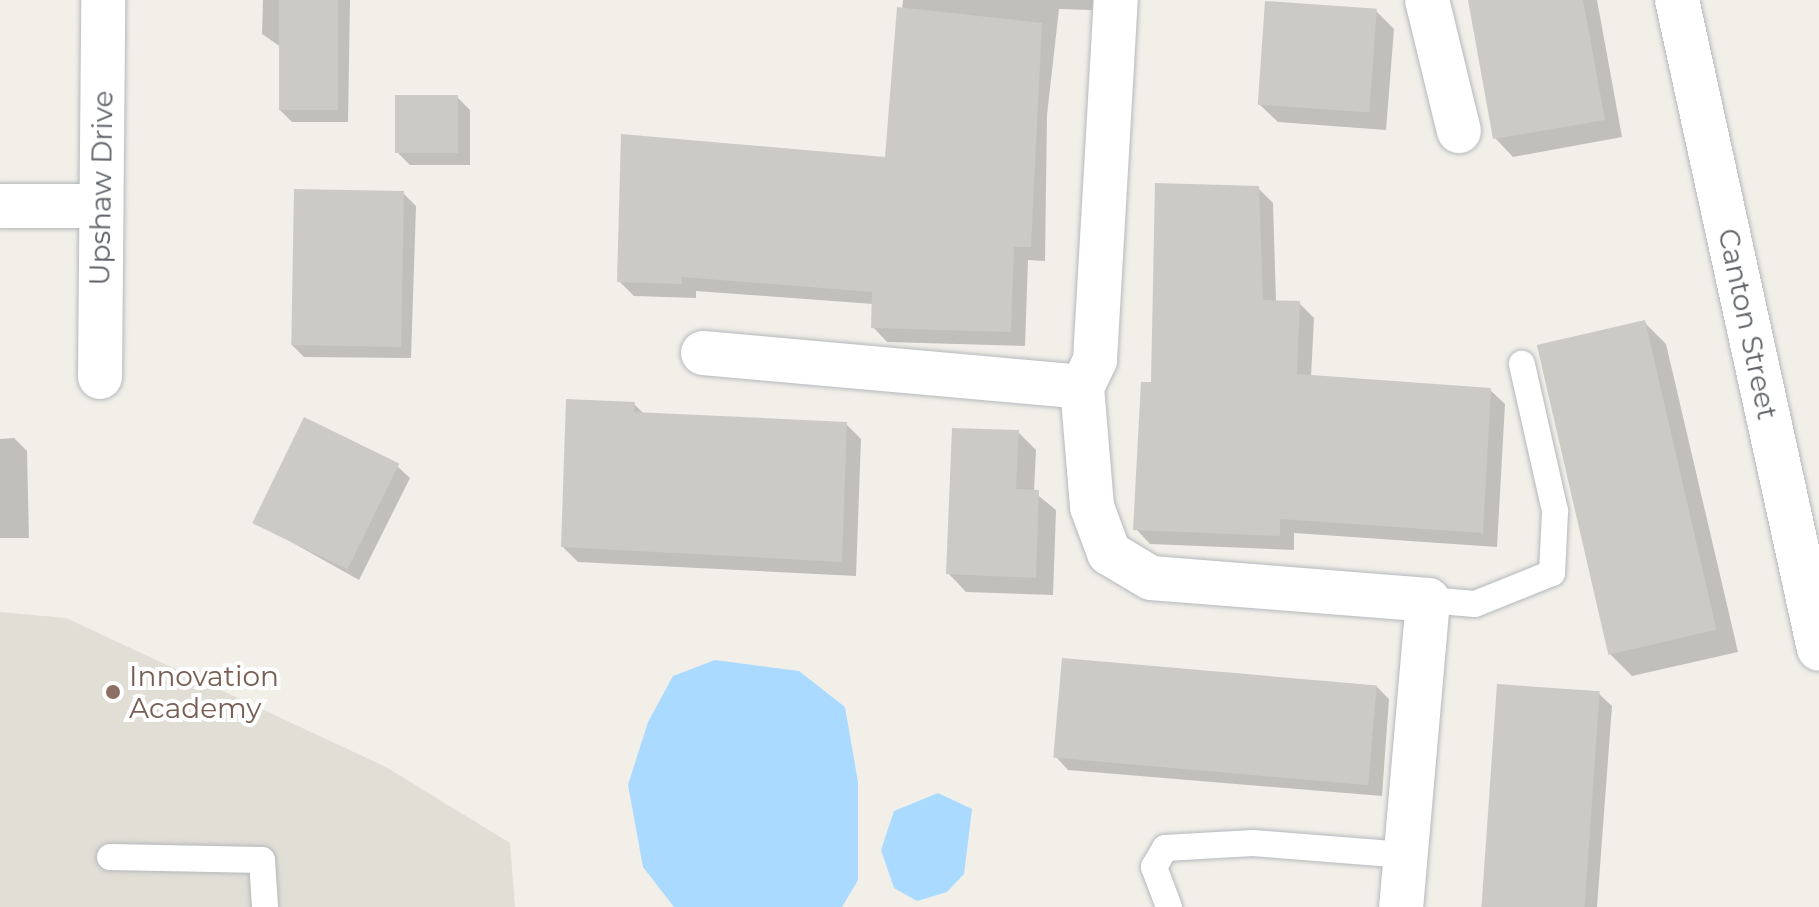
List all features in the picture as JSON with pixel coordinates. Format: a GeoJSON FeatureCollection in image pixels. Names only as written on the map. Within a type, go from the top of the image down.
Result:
{"type":"FeatureCollection","features":[{"type":"Feature","properties":{"kind":"street","name":"Upshaw Drive"},"geometry":{"type":"LineString","coordinates":[[100,377],[103,0]]}},
{"type":"Feature","properties":{"kind":"street"},"geometry":{"type":"LineString","coordinates":[[1116,0],[1095,360],[1082,387],[1092,507],[1109,553],[1151,578],[1428,600],[1401,907]]}},
{"type":"Feature","properties":{"kind":"street"},"geometry":{"type":"LineString","coordinates":[[1427,0],[1459,131]]}},
{"type":"Feature","properties":{"kind":"street","name":"Canton Street"},"geometry":{"type":"LineString","coordinates":[[1677,0],[1819,649]]}},
{"type":"Feature","properties":{"kind":"street"},"geometry":{"type":"LineString","coordinates":[[0,206],[99,206]]}},
{"type":"Feature","properties":{"kind":"street"},"geometry":{"type":"LineString","coordinates":[[703,353],[1082,387]]}},
{"type":"Feature","properties":{"kind":"lane"},"geometry":{"type":"LineString","coordinates":[[1428,600],[1475,604],[1552,573],[1555,511],[1522,364]]}},
{"type":"Feature","properties":{"kind":"lane"},"geometry":{"type":"LineString","coordinates":[[1169,907],[1154,867],[1165,848],[1253,843],[1405,855]]}},
{"type":"Feature","properties":{"kind":"lane"},"geometry":{"type":"LineString","coordinates":[[110,857],[262,860],[265,907]]}},
{"type":"Feature","properties":{"kind":"shaded area","name":"Innovation Academy"},"geometry":{"type":"Polygon","coordinates":[[[0,612],[66,618],[386,767],[510,843],[515,907],[0,907],[0,612]]]}},
{"type":"Feature","properties":{"kind":"water"},"geometry":{"type":"Polygon","coordinates":[[[715,660],[799,671],[845,707],[858,782],[858,880],[842,907],[674,907],[643,867],[628,785],[648,722],[673,676],[715,660]]]}},
{"type":"Feature","properties":{"kind":"water"},"geometry":{"type":"Polygon","coordinates":[[[938,793],[972,809],[964,874],[947,892],[917,901],[894,888],[881,850],[894,811],[938,793]]]}},
{"type":"Feature","properties":{"kind":"building"},"geometry":{"type":"Polygon","coordinates":[[[279,0],[338,0],[338,110],[279,110],[279,0]]]}},
{"type":"Feature","properties":{"kind":"building"},"geometry":{"type":"Polygon","coordinates":[[[1468,0],[1583,0],[1605,120],[1493,139],[1468,0]]]}},
{"type":"Feature","properties":{"kind":"building"},"geometry":{"type":"Polygon","coordinates":[[[1265,1],[1377,9],[1369,113],[1258,105],[1265,1]]]}},
{"type":"Feature","properties":{"kind":"building"},"geometry":{"type":"Polygon","coordinates":[[[897,7],[1042,23],[1031,247],[1014,247],[1011,332],[871,328],[872,292],[682,277],[682,284],[617,282],[621,134],[885,157],[897,7]]]}},
{"type":"Feature","properties":{"kind":"building"},"geometry":{"type":"Polygon","coordinates":[[[395,95],[458,95],[458,153],[395,153],[395,95]]]}},
{"type":"Feature","properties":{"kind":"building"},"geometry":{"type":"Polygon","coordinates":[[[1155,183],[1259,186],[1263,300],[1300,301],[1297,374],[1491,388],[1483,533],[1280,519],[1280,536],[1133,530],[1141,382],[1151,382],[1155,183]]]}},
{"type":"Feature","properties":{"kind":"building"},"geometry":{"type":"Polygon","coordinates":[[[294,189],[404,191],[401,347],[291,345],[294,189]]]}},
{"type":"Feature","properties":{"kind":"building"},"geometry":{"type":"Polygon","coordinates":[[[1645,320],[1717,630],[1608,655],[1537,345],[1645,320]]]}},
{"type":"Feature","properties":{"kind":"building"},"geometry":{"type":"Polygon","coordinates":[[[566,399],[635,402],[634,412],[847,422],[842,562],[561,547],[566,399]]]}},
{"type":"Feature","properties":{"kind":"building"},"geometry":{"type":"Polygon","coordinates":[[[304,417],[399,463],[348,570],[252,523],[304,417]]]}},
{"type":"Feature","properties":{"kind":"building"},"geometry":{"type":"Polygon","coordinates":[[[952,428],[1019,430],[1016,489],[1039,490],[1036,578],[946,574],[952,428]]]}},
{"type":"Feature","properties":{"kind":"building"},"geometry":{"type":"Polygon","coordinates":[[[1062,658],[1377,686],[1368,785],[1053,758],[1062,658]]]}},
{"type":"Feature","properties":{"kind":"building"},"geometry":{"type":"Polygon","coordinates":[[[1497,684],[1600,691],[1585,907],[1481,907],[1497,684]]]}},
{"type":"Feature","properties":{"kind":"place","name":"Innovation Academy"},"geometry":{"type":"Point","coordinates":[113,692]}}]}
